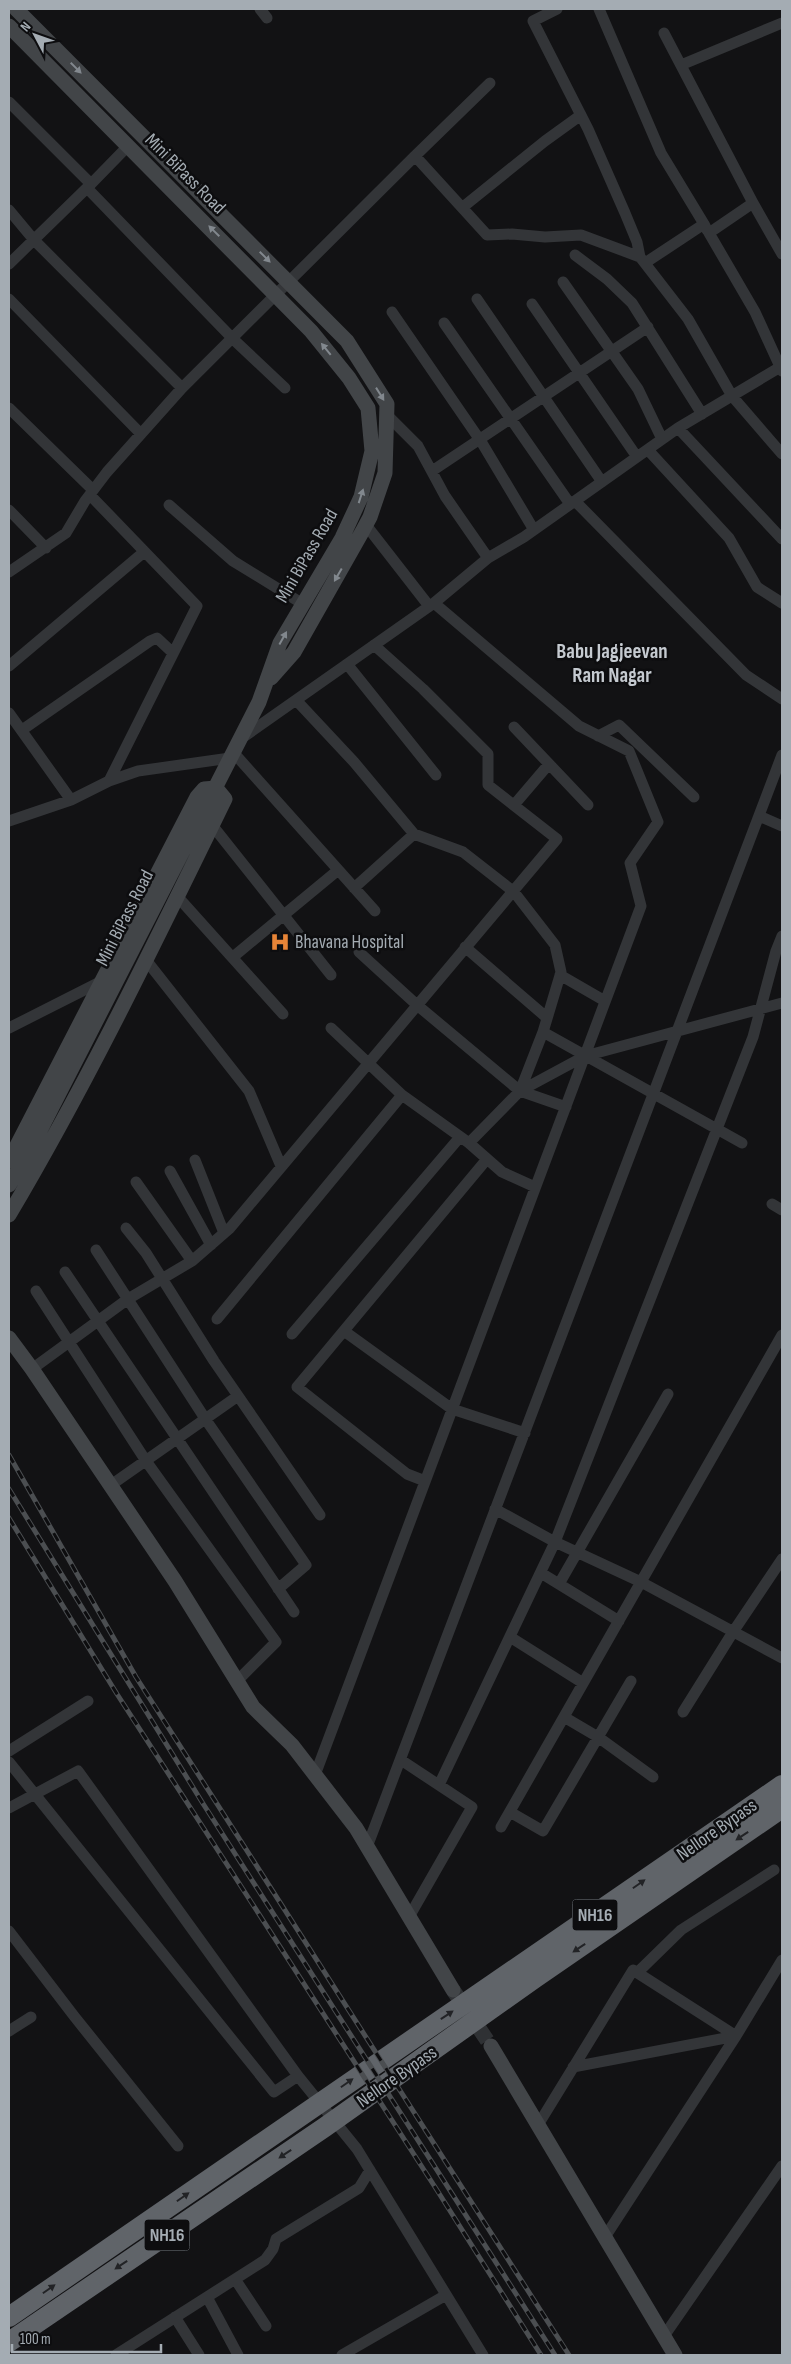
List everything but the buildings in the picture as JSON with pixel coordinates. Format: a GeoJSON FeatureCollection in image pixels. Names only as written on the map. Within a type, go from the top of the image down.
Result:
{"type":"FeatureCollection","features":[{"type":"Feature","properties":{"kind":"highway","name":"Nellore Bypass"},"geometry":{"type":"LineString","coordinates":[[9,2317],[782,1785]]}},
{"type":"Feature","properties":{"kind":"highway","name":"Nellore Bypass"},"geometry":{"type":"LineString","coordinates":[[9,2342],[422,2061],[535,1978],[782,1808]]}},
{"type":"Feature","properties":{"kind":"street"},"geometry":{"type":"LineString","coordinates":[[16,9],[290,281],[347,341],[387,404],[386,473],[366,525],[294,652],[267,684]]}},
{"type":"Feature","properties":{"kind":"street"},"geometry":{"type":"LineString","coordinates":[[557,9],[533,21],[581,116],[625,213],[642,260],[688,319],[732,396],[782,454]]}},
{"type":"Feature","properties":{"kind":"street"},"geometry":{"type":"LineString","coordinates":[[9,822],[71,800],[109,781],[138,771],[234,750],[296,700],[432,605],[488,558],[534,530],[678,428],[781,368],[755,312],[660,153],[599,9]]}},
{"type":"Feature","properties":{"kind":"street"},"geometry":{"type":"LineString","coordinates":[[681,65],[782,22]]}},
{"type":"Feature","properties":{"kind":"street","name":"Mini BiPass Road"},"geometry":{"type":"LineString","coordinates":[[9,26],[277,294],[311,331],[349,378],[368,408],[372,451],[361,497],[354,514],[280,643],[267,684],[216,788],[27,1156],[9,1185]]}},
{"type":"Feature","properties":{"kind":"street"},"geometry":{"type":"LineString","coordinates":[[664,33],[752,203],[782,254]]}},
{"type":"Feature","properties":{"kind":"street"},"geometry":{"type":"LineString","coordinates":[[9,572],[66,533],[92,492],[140,434],[182,388],[234,339],[490,83]]}},
{"type":"Feature","properties":{"kind":"street"},"geometry":{"type":"LineString","coordinates":[[9,102],[234,339],[286,388]]}},
{"type":"Feature","properties":{"kind":"street"},"geometry":{"type":"LineString","coordinates":[[463,207],[544,141],[581,116]]}},
{"type":"Feature","properties":{"kind":"street"},"geometry":{"type":"LineString","coordinates":[[9,264],[128,146]]}},
{"type":"Feature","properties":{"kind":"street"},"geometry":{"type":"LineString","coordinates":[[415,156],[487,235],[512,234],[545,237],[581,234],[642,260],[752,203]]}},
{"type":"Feature","properties":{"kind":"street"},"geometry":{"type":"LineString","coordinates":[[9,210],[34,240],[182,388]]}},
{"type":"Feature","properties":{"kind":"street"},"geometry":{"type":"LineString","coordinates":[[575,255],[607,279],[632,303],[702,414]]}},
{"type":"Feature","properties":{"kind":"street"},"geometry":{"type":"LineString","coordinates":[[563,282],[638,389],[662,439]]}},
{"type":"Feature","properties":{"kind":"street"},"geometry":{"type":"LineString","coordinates":[[9,299],[140,434]]}},
{"type":"Feature","properties":{"kind":"street"},"geometry":{"type":"LineString","coordinates":[[477,299],[602,482]]}},
{"type":"Feature","properties":{"kind":"street"},"geometry":{"type":"LineString","coordinates":[[532,304],[637,458]]}},
{"type":"Feature","properties":{"kind":"street"},"geometry":{"type":"LineString","coordinates":[[392,312],[480,440],[534,530]]}},
{"type":"Feature","properties":{"kind":"street"},"geometry":{"type":"LineString","coordinates":[[444,323],[572,503],[746,675],[782,699]]}},
{"type":"Feature","properties":{"kind":"street"},"geometry":{"type":"LineString","coordinates":[[432,471],[648,327]]}},
{"type":"Feature","properties":{"kind":"street"},"geometry":{"type":"LineString","coordinates":[[9,408],[92,492],[144,552],[197,606],[109,781]]}},
{"type":"Feature","properties":{"kind":"street"},"geometry":{"type":"LineString","coordinates":[[388,416],[418,446],[446,496],[488,558]]}},
{"type":"Feature","properties":{"kind":"street"},"geometry":{"type":"LineString","coordinates":[[678,428],[782,539]]}},
{"type":"Feature","properties":{"kind":"street"},"geometry":{"type":"LineString","coordinates":[[648,450],[729,538],[757,587],[782,603]]}},
{"type":"Feature","properties":{"kind":"street"},"geometry":{"type":"LineString","coordinates":[[169,505],[233,561],[303,604]]}},
{"type":"Feature","properties":{"kind":"street"},"geometry":{"type":"LineString","coordinates":[[9,510],[46,548]]}},
{"type":"Feature","properties":{"kind":"street"},"geometry":{"type":"LineString","coordinates":[[316,1775],[641,906],[630,862],[658,822],[629,751],[580,726],[432,605],[366,525]]}},
{"type":"Feature","properties":{"kind":"street"},"geometry":{"type":"LineString","coordinates":[[9,666],[144,552]]}},
{"type":"Feature","properties":{"kind":"street"},"geometry":{"type":"LineString","coordinates":[[22,730],[150,641],[157,638],[173,653]]}},
{"type":"Feature","properties":{"kind":"street"},"geometry":{"type":"LineString","coordinates":[[32,1369],[128,1299],[192,1260],[224,1233],[557,839],[488,785],[488,754],[423,689],[374,645]]}},
{"type":"Feature","properties":{"kind":"street"},"geometry":{"type":"LineString","coordinates":[[347,664],[436,775]]}},
{"type":"Feature","properties":{"kind":"street"},"geometry":{"type":"LineString","coordinates":[[296,700],[354,762],[414,834],[463,852],[514,892],[555,945],[560,976],[520,1091]]}},
{"type":"Feature","properties":{"kind":"street"},"geometry":{"type":"LineString","coordinates":[[9,714],[71,800]]}},
{"type":"Feature","properties":{"kind":"street"},"geometry":{"type":"LineString","coordinates":[[598,736],[619,726],[694,797]]}},
{"type":"Feature","properties":{"kind":"street"},"geometry":{"type":"LineString","coordinates":[[514,727],[588,805]]}},
{"type":"Feature","properties":{"kind":"street"},"geometry":{"type":"LineString","coordinates":[[234,750],[337,871],[375,911]]}},
{"type":"Feature","properties":{"kind":"street"},"geometry":{"type":"LineString","coordinates":[[368,1847],[782,755]]}},
{"type":"Feature","properties":{"kind":"street"},"geometry":{"type":"LineString","coordinates":[[514,805],[549,764]]}},
{"type":"Feature","properties":{"kind":"street"},"geometry":{"type":"LineString","coordinates":[[9,1161],[197,797],[204,789],[216,788],[225,799],[104,1046],[58,1133],[9,1215]]}},
{"type":"Feature","properties":{"kind":"street"},"geometry":{"type":"LineString","coordinates":[[759,816],[782,826]]}},
{"type":"Feature","properties":{"kind":"street"},"geometry":{"type":"LineString","coordinates":[[212,825],[331,974]]}},
{"type":"Feature","properties":{"kind":"street"},"geometry":{"type":"LineString","coordinates":[[354,888],[414,834]]}},
{"type":"Feature","properties":{"kind":"street"},"geometry":{"type":"LineString","coordinates":[[233,957],[337,871]]}},
{"type":"Feature","properties":{"kind":"street"},"geometry":{"type":"LineString","coordinates":[[177,896],[283,1014]]}},
{"type":"Feature","properties":{"kind":"street"},"geometry":{"type":"LineString","coordinates":[[439,1785],[555,1542],[753,1037],[779,952],[782,936]]}},
{"type":"Feature","properties":{"kind":"street"},"geometry":{"type":"LineString","coordinates":[[465,947],[546,1016]]}},
{"type":"Feature","properties":{"kind":"street"},"geometry":{"type":"LineString","coordinates":[[359,952],[417,1005],[520,1091],[566,1107]]}},
{"type":"Feature","properties":{"kind":"street"},"geometry":{"type":"LineString","coordinates":[[146,960],[249,1091],[281,1166]]}},
{"type":"Feature","properties":{"kind":"street"},"geometry":{"type":"LineString","coordinates":[[560,976],[605,1001]]}},
{"type":"Feature","properties":{"kind":"street"},"geometry":{"type":"LineString","coordinates":[[9,1028],[102,981]]}},
{"type":"Feature","properties":{"kind":"street"},"geometry":{"type":"LineString","coordinates":[[292,1334],[464,1140],[520,1091],[585,1056],[677,1033],[782,1003]]}},
{"type":"Feature","properties":{"kind":"street"},"geometry":{"type":"LineString","coordinates":[[331,1028],[402,1096],[464,1140],[502,1172],[535,1187]]}},
{"type":"Feature","properties":{"kind":"street"},"geometry":{"type":"LineString","coordinates":[[542,1032],[742,1143]]}},
{"type":"Feature","properties":{"kind":"street"},"geometry":{"type":"LineString","coordinates":[[217,1319],[402,1096]]}},
{"type":"Feature","properties":{"kind":"street"},"geometry":{"type":"LineString","coordinates":[[425,1481],[407,1474],[297,1387],[487,1159]]}},
{"type":"Feature","properties":{"kind":"street"},"geometry":{"type":"LineString","coordinates":[[196,1160],[224,1233]]}},
{"type":"Feature","properties":{"kind":"street"},"geometry":{"type":"LineString","coordinates":[[170,1171],[211,1245]]}},
{"type":"Feature","properties":{"kind":"street"},"geometry":{"type":"LineString","coordinates":[[136,1182],[192,1260]]}},
{"type":"Feature","properties":{"kind":"street"},"geometry":{"type":"LineString","coordinates":[[126,1228],[146,1253],[238,1396],[320,1515]]}},
{"type":"Feature","properties":{"kind":"street"},"geometry":{"type":"LineString","coordinates":[[96,1250],[205,1419],[306,1565],[278,1589]]}},
{"type":"Feature","properties":{"kind":"street"},"geometry":{"type":"LineString","coordinates":[[65,1272],[294,1612]]}},
{"type":"Feature","properties":{"kind":"street"},"geometry":{"type":"LineString","coordinates":[[36,1291],[146,1461],[276,1642],[237,1681]]}},
{"type":"Feature","properties":{"kind":"street"},"geometry":{"type":"LineString","coordinates":[[344,1330],[452,1409],[525,1433]]}},
{"type":"Feature","properties":{"kind":"street"},"geometry":{"type":"LineString","coordinates":[[501,1827],[782,1335]]}},
{"type":"Feature","properties":{"kind":"street"},"geometry":{"type":"LineString","coordinates":[[9,1338],[111,1485],[253,1707],[292,1745],[356,1828],[453,1990]]}},
{"type":"Feature","properties":{"kind":"street"},"geometry":{"type":"LineString","coordinates":[[559,1584],[668,1394]]}},
{"type":"Feature","properties":{"kind":"street"},"geometry":{"type":"LineString","coordinates":[[111,1485],[238,1396]]}},
{"type":"Feature","properties":{"kind":"street"},"geometry":{"type":"LineString","coordinates":[[495,1509],[555,1542],[641,1582],[782,1658]]}},
{"type":"Feature","properties":{"kind":"street"},"geometry":{"type":"LineString","coordinates":[[683,1712],[732,1632],[782,1559]]}},
{"type":"Feature","properties":{"kind":"street"},"geometry":{"type":"LineString","coordinates":[[541,1573],[619,1621]]}},
{"type":"Feature","properties":{"kind":"street"},"geometry":{"type":"LineString","coordinates":[[510,1637],[583,1683]]}},
{"type":"Feature","properties":{"kind":"street"},"geometry":{"type":"LineString","coordinates":[[510,1812],[543,1831],[631,1681]]}},
{"type":"Feature","properties":{"kind":"street"},"geometry":{"type":"LineString","coordinates":[[9,1751],[88,1701]]}},
{"type":"Feature","properties":{"kind":"street"},"geometry":{"type":"LineString","coordinates":[[564,1717],[598,1738],[653,1777]]}},
{"type":"Feature","properties":{"kind":"street"},"geometry":{"type":"LineString","coordinates":[[400,1760],[472,1807],[409,1916]]}},
{"type":"Feature","properties":{"kind":"street"},"geometry":{"type":"LineString","coordinates":[[9,1762],[274,2092],[298,2076]]}},
{"type":"Feature","properties":{"kind":"street"},"geometry":{"type":"LineString","coordinates":[[9,1808],[78,1771],[298,2076],[358,2149],[483,2355]]}},
{"type":"Feature","properties":{"kind":"street"},"geometry":{"type":"LineString","coordinates":[[637,1973],[681,1930],[774,1870]]}},
{"type":"Feature","properties":{"kind":"street"},"geometry":{"type":"LineString","coordinates":[[9,1931],[178,2146]]}},
{"type":"Feature","properties":{"kind":"street"},"geometry":{"type":"LineString","coordinates":[[605,2237],[736,2036],[782,1960]]}},
{"type":"Feature","properties":{"kind":"street"},"geometry":{"type":"LineString","coordinates":[[538,2125],[632,1970],[736,2036]]}},
{"type":"Feature","properties":{"kind":"street"},"geometry":{"type":"LineString","coordinates":[[9,2031],[31,2018]]}},
{"type":"Feature","properties":{"kind":"street"},"geometry":{"type":"LineString","coordinates":[[572,2067],[736,2036]]}},
{"type":"Feature","properties":{"kind":"street"},"geometry":{"type":"LineString","coordinates":[[491,2046],[675,2355]]}},
{"type":"Feature","properties":{"kind":"street"},"geometry":{"type":"LineString","coordinates":[[116,2355],[265,2260],[273,2249],[276,2239],[359,2188],[370,2170]]}},
{"type":"Feature","properties":{"kind":"street"},"geometry":{"type":"LineString","coordinates":[[664,2336],[780,2174]]}},
{"type":"Feature","properties":{"kind":"street"},"geometry":{"type":"LineString","coordinates":[[235,2279],[266,2326]]}},
{"type":"Feature","properties":{"kind":"street"},"geometry":{"type":"LineString","coordinates":[[342,2355],[446,2295]]}},
{"type":"Feature","properties":{"kind":"street"},"geometry":{"type":"LineString","coordinates":[[207,2297],[238,2355]]}},
{"type":"Feature","properties":{"kind":"street"},"geometry":{"type":"LineString","coordinates":[[175,2317],[199,2355]]}},
{"type":"Feature","properties":{"kind":"tunnel"},"geometry":{"type":"LineString","coordinates":[[453,1990],[491,2046]]}},
{"type":"Feature","properties":{"kind":"railway"},"geometry":{"type":"LineString","coordinates":[[9,1455],[136,1677],[569,2355]]}},
{"type":"Feature","properties":{"kind":"railway"},"geometry":{"type":"LineString","coordinates":[[9,1489],[202,1802],[555,2355]]}},
{"type":"Feature","properties":{"kind":"railway"},"geometry":{"type":"LineString","coordinates":[[9,1518],[117,1694],[541,2355]]}},
{"type":"Feature","properties":{"kind":"place","name":"Bhavana Hospital"},"geometry":{"type":"Point","coordinates":[280,942]}},
{"type":"Feature","properties":{"kind":"district","name":"Babu Jagjeevan Ram Nagar"},"geometry":{"type":"Point","coordinates":[612,663]}}]}
